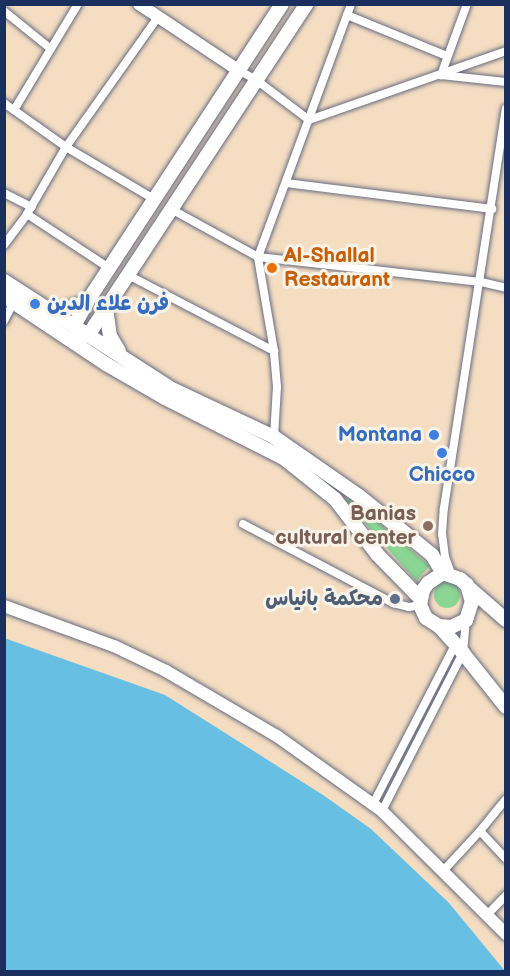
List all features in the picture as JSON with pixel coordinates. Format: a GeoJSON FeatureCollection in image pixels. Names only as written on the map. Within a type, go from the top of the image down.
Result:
{"type":"FeatureCollection","features":[{"type":"Feature","properties":{"kind":"main road"},"geometry":{"type":"LineString","coordinates":[[81,332],[87,302],[282,4]]}},
{"type":"Feature","properties":{"kind":"main road"},"geometry":{"type":"LineString","coordinates":[[81,332],[106,309],[255,79],[307,4]]}},
{"type":"Feature","properties":{"kind":"main road"},"geometry":{"type":"LineString","coordinates":[[4,281],[15,299],[106,364],[165,398],[285,459],[335,499],[377,554],[420,602],[426,618],[440,626],[506,708]]}},
{"type":"Feature","properties":{"kind":"main road"},"geometry":{"type":"LineString","coordinates":[[15,299],[50,311],[170,387],[274,437],[343,486],[432,555],[448,574],[466,585],[506,620]]}},
{"type":"Feature","properties":{"kind":"main road"},"geometry":{"type":"LineString","coordinates":[[15,299],[81,332],[106,364]]}},
{"type":"Feature","properties":{"kind":"main road"},"geometry":{"type":"LineString","coordinates":[[50,311],[60,311],[87,302]]}},
{"type":"Feature","properties":{"kind":"main road"},"geometry":{"type":"LineString","coordinates":[[106,309],[110,336],[124,357]]}},
{"type":"Feature","properties":{"kind":"main road"},"geometry":{"type":"LineString","coordinates":[[335,499],[343,486]]}},
{"type":"Feature","properties":{"kind":"main road"},"geometry":{"type":"LineString","coordinates":[[420,602],[428,583],[448,574]]}},
{"type":"Feature","properties":{"kind":"main road"},"geometry":{"type":"LineString","coordinates":[[440,626],[451,627],[466,620],[472,602],[466,585]]}},
{"type":"Feature","properties":{"kind":"street"},"geometry":{"type":"LineString","coordinates":[[15,110],[78,4]]}},
{"type":"Feature","properties":{"kind":"street"},"geometry":{"type":"LineString","coordinates":[[139,4],[255,79],[309,120]]}},
{"type":"Feature","properties":{"kind":"street"},"geometry":{"type":"LineString","coordinates":[[274,437],[277,387],[274,351],[258,257],[351,4]]}},
{"type":"Feature","properties":{"kind":"street"},"geometry":{"type":"LineString","coordinates":[[441,75],[466,4]]}},
{"type":"Feature","properties":{"kind":"street"},"geometry":{"type":"LineString","coordinates":[[4,11],[51,49]]}},
{"type":"Feature","properties":{"kind":"street"},"geometry":{"type":"LineString","coordinates":[[347,15],[447,56]]}},
{"type":"Feature","properties":{"kind":"street"},"geometry":{"type":"LineString","coordinates":[[4,245],[30,211],[66,147],[158,17]]}},
{"type":"Feature","properties":{"kind":"street"},"geometry":{"type":"LineString","coordinates":[[309,120],[506,51]]}},
{"type":"Feature","properties":{"kind":"street"},"geometry":{"type":"LineString","coordinates":[[441,75],[506,82]]}},
{"type":"Feature","properties":{"kind":"street"},"geometry":{"type":"LineString","coordinates":[[4,103],[66,147],[154,199]]}},
{"type":"Feature","properties":{"kind":"street"},"geometry":{"type":"LineString","coordinates":[[448,574],[442,534],[444,508],[481,282],[506,109]]}},
{"type":"Feature","properties":{"kind":"street"},"geometry":{"type":"LineString","coordinates":[[286,183],[492,209]]}},
{"type":"Feature","properties":{"kind":"street"},"geometry":{"type":"LineString","coordinates":[[4,193],[109,268]]}},
{"type":"Feature","properties":{"kind":"street"},"geometry":{"type":"LineString","coordinates":[[171,209],[258,257],[481,282],[506,288]]}},
{"type":"Feature","properties":{"kind":"street"},"geometry":{"type":"LineString","coordinates":[[128,274],[274,351]]}},
{"type":"Feature","properties":{"kind":"street"},"geometry":{"type":"LineString","coordinates":[[4,321],[15,299]]}},
{"type":"Feature","properties":{"kind":"street"},"geometry":{"type":"LineString","coordinates":[[243,524],[393,603],[409,607],[420,602]]}},
{"type":"Feature","properties":{"kind":"street"},"geometry":{"type":"LineString","coordinates":[[4,606],[114,646],[166,671],[277,736],[378,808],[506,934]]}},
{"type":"Feature","properties":{"kind":"street"},"geometry":{"type":"LineString","coordinates":[[378,808],[459,649],[466,620]]}},
{"type":"Feature","properties":{"kind":"street"},"geometry":{"type":"LineString","coordinates":[[443,871],[506,799]]}},
{"type":"Feature","properties":{"kind":"street"},"geometry":{"type":"LineString","coordinates":[[480,831],[506,858]]}},
{"type":"Feature","properties":{"kind":"street"},"geometry":{"type":"LineString","coordinates":[[488,915],[506,895]]}},
{"type":"Feature","properties":{"kind":"green space"},"geometry":{"type":"Polygon","coordinates":[[[349,498],[430,566],[416,581],[346,501],[349,498]]]}},
{"type":"Feature","properties":{"kind":"green space"},"geometry":{"type":"Polygon","coordinates":[[[447,582],[456,586],[460,595],[456,604],[447,608],[438,604],[434,595],[438,586],[447,582]]]}},
{"type":"Feature","properties":{"kind":"water"},"geometry":{"type":"Polygon","coordinates":[[[4,638],[165,695],[323,795],[371,829],[449,903],[505,971],[5,971],[4,638]]]}},
{"type":"Feature","properties":{"kind":"place","name":"Al-Shallal Restaurant"},"geometry":{"type":"Point","coordinates":[272,268]}},
{"type":"Feature","properties":{"kind":"place","name":"فرن علاء الدين"},"geometry":{"type":"Point","coordinates":[35,304]}},
{"type":"Feature","properties":{"kind":"place","name":"Montana"},"geometry":{"type":"Point","coordinates":[434,435]}},
{"type":"Feature","properties":{"kind":"place","name":"Chicco"},"geometry":{"type":"Point","coordinates":[442,453]}},
{"type":"Feature","properties":{"kind":"place","name":"Banias cultural center"},"geometry":{"type":"Point","coordinates":[428,526]}},
{"type":"Feature","properties":{"kind":"place","name":"محكمة بانياس"},"geometry":{"type":"Point","coordinates":[395,599]}}]}
